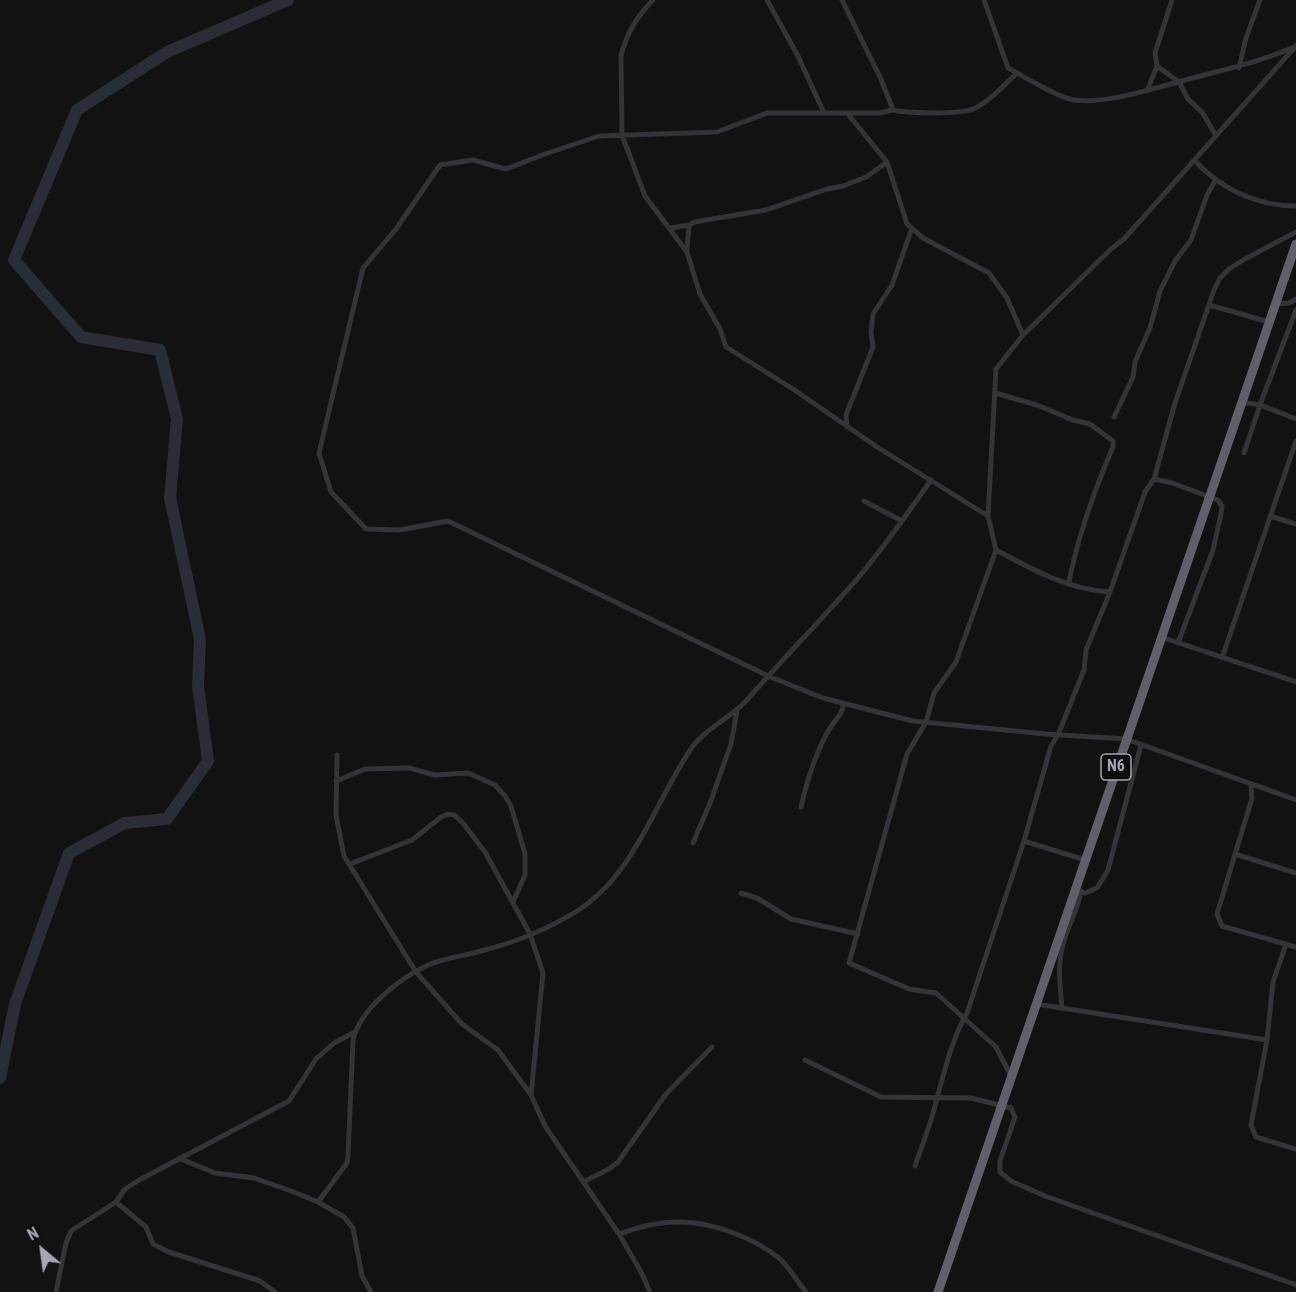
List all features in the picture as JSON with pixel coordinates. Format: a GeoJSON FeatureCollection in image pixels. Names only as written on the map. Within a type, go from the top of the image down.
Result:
{"type":"FeatureCollection","features":[{"type":"Feature","properties":{"kind":"highway","name":"N6"},"geometry":{"type":"LineString","coordinates":[[938,1292],[1036,1004],[1078,890],[1085,860],[1296,244]]}},
{"type":"Feature","properties":{"kind":"street"},"geometry":{"type":"LineString","coordinates":[[653,0],[638,18],[624,44],[621,56],[622,135],[645,196],[687,252],[700,294],[720,330],[726,347],[793,389],[848,428],[988,516]]}},
{"type":"Feature","properties":{"kind":"street"},"geometry":{"type":"LineString","coordinates":[[767,0],[798,56],[824,112]]}},
{"type":"Feature","properties":{"kind":"street"},"geometry":{"type":"LineString","coordinates":[[842,0],[880,77],[892,110]]}},
{"type":"Feature","properties":{"kind":"street"},"geometry":{"type":"LineString","coordinates":[[984,0],[1008,68],[1073,100],[1147,91],[1239,68],[1296,46],[1124,239],[1023,335],[996,369],[988,516],[996,550],[956,662],[934,693],[926,722],[907,754],[849,963],[909,989],[936,993],[996,1047],[1011,1076]]}},
{"type":"Feature","properties":{"kind":"street"},"geometry":{"type":"LineString","coordinates":[[1147,91],[1157,66],[1155,53],[1172,0]]}},
{"type":"Feature","properties":{"kind":"street"},"geometry":{"type":"LineString","coordinates":[[1239,68],[1246,38],[1260,0]]}},
{"type":"Feature","properties":{"kind":"street"},"geometry":{"type":"LineString","coordinates":[[1157,66],[1179,82],[1188,99],[1208,121],[1216,136]]}},
{"type":"Feature","properties":{"kind":"street"},"geometry":{"type":"LineString","coordinates":[[1017,73],[981,104],[969,111],[767,113],[717,132],[599,136],[506,169],[473,160],[440,165],[396,229],[363,268],[319,453],[330,492],[366,529],[400,530],[448,521],[768,676],[823,698],[913,721],[1126,739],[1296,800]]}},
{"type":"Feature","properties":{"kind":"street"},"geometry":{"type":"LineString","coordinates":[[848,112],[887,162],[907,224],[923,238],[989,273],[1007,298],[1023,335]]}},
{"type":"Feature","properties":{"kind":"street"},"geometry":{"type":"LineString","coordinates":[[1195,161],[1215,181],[1245,197],[1296,206]]}},
{"type":"Feature","properties":{"kind":"street"},"geometry":{"type":"LineString","coordinates":[[671,228],[716,217],[737,216],[766,210],[866,177],[887,162]]}},
{"type":"Feature","properties":{"kind":"street"},"geometry":{"type":"LineString","coordinates":[[1114,417],[1134,377],[1135,362],[1150,328],[1160,291],[1175,261],[1191,240],[1207,195],[1215,181]]}},
{"type":"Feature","properties":{"kind":"street"},"geometry":{"type":"LineString","coordinates":[[687,252],[689,225]]}},
{"type":"Feature","properties":{"kind":"street"},"geometry":{"type":"LineString","coordinates":[[848,428],[846,415],[873,347],[871,332],[873,314],[892,285],[912,228]]}},
{"type":"Feature","properties":{"kind":"street"},"geometry":{"type":"LineString","coordinates":[[915,1166],[942,1076],[1024,841],[1051,746],[1058,735],[1084,670],[1086,650],[1110,592],[1145,492],[1154,479],[1174,403],[1209,304],[1220,278],[1229,269],[1296,232]]}},
{"type":"Feature","properties":{"kind":"street"},"geometry":{"type":"LineString","coordinates":[[1274,304],[1288,303],[1296,299]]}},
{"type":"Feature","properties":{"kind":"street"},"geometry":{"type":"LineString","coordinates":[[1209,304],[1269,322]]}},
{"type":"Feature","properties":{"kind":"street"},"geometry":{"type":"LineString","coordinates":[[1244,453],[1296,310]]}},
{"type":"Feature","properties":{"kind":"street"},"geometry":{"type":"LineString","coordinates":[[994,393],[1090,424],[1113,441],[1113,447],[1090,504],[1069,582]]}},
{"type":"Feature","properties":{"kind":"street"},"geometry":{"type":"LineString","coordinates":[[1241,402],[1260,405],[1296,419]]}},
{"type":"Feature","properties":{"kind":"street"},"geometry":{"type":"LineString","coordinates":[[1222,658],[1296,441]]}},
{"type":"Feature","properties":{"kind":"street"},"geometry":{"type":"LineString","coordinates":[[1154,479],[1172,483],[1218,500],[1222,506],[1213,550],[1178,643]]}},
{"type":"Feature","properties":{"kind":"street"},"geometry":{"type":"LineString","coordinates":[[318,1202],[347,1163],[355,1032],[357,1025],[367,1012],[400,982],[429,964],[484,951],[530,934],[578,911],[595,897],[614,878],[632,853],[694,743],[738,710],[859,577],[931,480]]}},
{"type":"Feature","properties":{"kind":"street"},"geometry":{"type":"LineString","coordinates":[[864,501],[902,521]]}},
{"type":"Feature","properties":{"kind":"street"},"geometry":{"type":"LineString","coordinates":[[1269,516],[1296,524]]}},
{"type":"Feature","properties":{"kind":"street"},"geometry":{"type":"LineString","coordinates":[[996,550],[1043,575],[1110,592]]}},
{"type":"Feature","properties":{"kind":"street"},"geometry":{"type":"LineString","coordinates":[[1161,637],[1296,682]]}},
{"type":"Feature","properties":{"kind":"street"},"geometry":{"type":"LineString","coordinates":[[801,807],[822,745],[829,729],[841,713],[843,703]]}},
{"type":"Feature","properties":{"kind":"street"},"geometry":{"type":"LineString","coordinates":[[693,843],[731,744],[738,710]]}},
{"type":"Feature","properties":{"kind":"street"},"geometry":{"type":"LineString","coordinates":[[1062,1008],[1059,965],[1064,941],[1079,905],[1078,890],[1085,892],[1097,888],[1108,870],[1141,744]]}},
{"type":"Feature","properties":{"kind":"street"},"geometry":{"type":"LineString","coordinates":[[337,755],[336,815],[344,856],[416,972],[462,1024],[498,1050],[531,1095],[545,1126],[619,1234],[650,1292]]}},
{"type":"Feature","properties":{"kind":"street"},"geometry":{"type":"LineString","coordinates":[[336,781],[365,769],[409,768],[435,775],[468,773],[495,785],[506,796],[511,806],[525,854],[525,875],[513,902]]}},
{"type":"Feature","properties":{"kind":"street"},"geometry":{"type":"LineString","coordinates":[[1251,785],[1252,798],[1217,914],[1222,926],[1296,947]]}},
{"type":"Feature","properties":{"kind":"street"},"geometry":{"type":"LineString","coordinates":[[350,864],[412,840],[448,814],[454,815],[471,833],[485,852],[530,934],[543,973],[531,1095]]}},
{"type":"Feature","properties":{"kind":"street"},"geometry":{"type":"LineString","coordinates":[[1024,841],[1085,860]]}},
{"type":"Feature","properties":{"kind":"street"},"geometry":{"type":"LineString","coordinates":[[1235,854],[1296,873]]}},
{"type":"Feature","properties":{"kind":"street"},"geometry":{"type":"LineString","coordinates":[[741,893],[757,898],[791,919],[858,934]]}},
{"type":"Feature","properties":{"kind":"street"},"geometry":{"type":"LineString","coordinates":[[1286,944],[1273,982],[1267,1040],[1251,1125],[1256,1137],[1296,1149]]}},
{"type":"Feature","properties":{"kind":"street"},"geometry":{"type":"LineString","coordinates":[[1036,1004],[1267,1040]]}},
{"type":"Feature","properties":{"kind":"street"},"geometry":{"type":"LineString","coordinates":[[56,1292],[66,1243],[71,1231],[116,1202],[125,1190],[289,1101],[316,1059],[334,1043],[355,1032]]}},
{"type":"Feature","properties":{"kind":"street"},"geometry":{"type":"LineString","coordinates":[[583,1182],[609,1170],[618,1162],[666,1095],[712,1047]]}},
{"type":"Feature","properties":{"kind":"street"},"geometry":{"type":"LineString","coordinates":[[805,1060],[881,1097],[971,1098],[1011,1108],[1015,1117],[1000,1161],[1000,1172],[1011,1181],[1045,1196],[1296,1285]]}},
{"type":"Feature","properties":{"kind":"street"},"geometry":{"type":"LineString","coordinates":[[181,1159],[215,1173],[254,1178],[318,1202],[344,1217],[353,1228],[362,1276],[370,1292]]}},
{"type":"Feature","properties":{"kind":"street"},"geometry":{"type":"LineString","coordinates":[[116,1202],[146,1227],[153,1244],[180,1256],[260,1281],[275,1292]]}},
{"type":"Feature","properties":{"kind":"street"},"geometry":{"type":"LineString","coordinates":[[619,1234],[636,1228],[681,1222],[704,1224],[741,1236],[767,1249],[782,1261],[806,1292]]}},
{"type":"Feature","properties":{"kind":"waterway"},"geometry":{"type":"LineString","coordinates":[[0,1078],[15,1004],[69,853],[125,823],[167,819],[208,761],[198,686],[200,639],[170,498],[177,419],[160,350],[81,337],[14,260],[77,110],[167,52],[288,0]]}}]}
